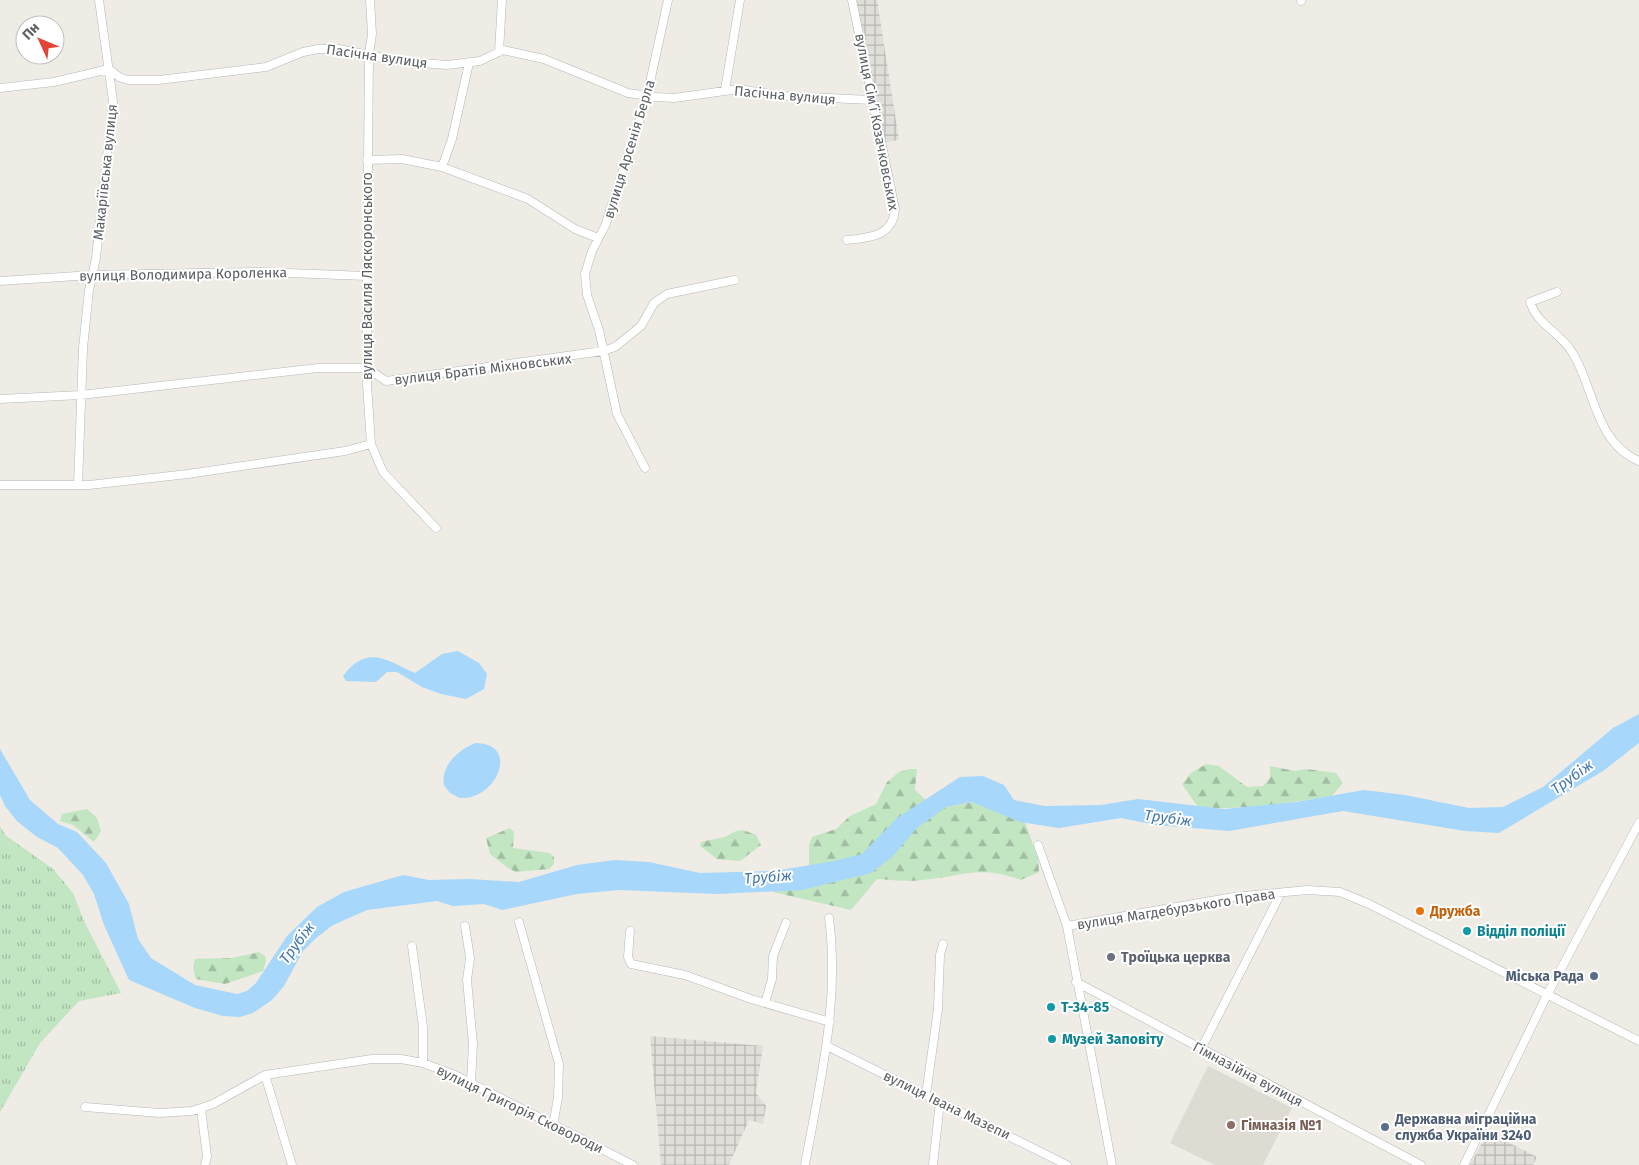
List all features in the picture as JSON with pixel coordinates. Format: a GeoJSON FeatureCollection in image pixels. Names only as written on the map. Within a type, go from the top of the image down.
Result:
{"type":"FeatureCollection","features":[{"type":"Feature","properties":{"kind":"street","name":"Макаріївська вулиця"},"geometry":{"type":"LineString","coordinates":[[78,485],[83,348],[113,106],[113,92],[99,0]]}},
{"type":"Feature","properties":{"kind":"street","name":"вулиця Василя Ляскоронського"},"geometry":{"type":"LineString","coordinates":[[370,0],[372,34],[369,54],[367,160],[367,368],[371,444],[382,472],[436,528]]}},
{"type":"Feature","properties":{"kind":"street"},"geometry":{"type":"LineString","coordinates":[[499,52],[502,0]]}},
{"type":"Feature","properties":{"kind":"street","name":"вулиця Арсенія Берла"},"geometry":{"type":"LineString","coordinates":[[645,468],[617,414],[603,351],[587,295],[585,280],[588,258],[605,226],[647,96],[668,0]]}},
{"type":"Feature","properties":{"kind":"street"},"geometry":{"type":"LineString","coordinates":[[725,90],[740,0]]}},
{"type":"Feature","properties":{"kind":"street","name":"вулиця Сімʼї Козачковських"},"geometry":{"type":"LineString","coordinates":[[847,240],[870,238],[883,233],[891,227],[895,214],[895,204],[872,100],[868,69],[852,0]]}},
{"type":"Feature","properties":{"kind":"street","name":"Пасічна вулиця"},"geometry":{"type":"LineString","coordinates":[[109,69],[115,75],[128,80],[159,80],[266,67],[312,50],[339,49],[416,63],[469,63],[486,59],[499,52],[514,52],[544,59],[628,93],[647,96],[674,98],[725,90],[748,90],[783,96],[872,100]]}},
{"type":"Feature","properties":{"kind":"street"},"geometry":{"type":"LineString","coordinates":[[442,167],[452,139],[469,63]]}},
{"type":"Feature","properties":{"kind":"street"},"geometry":{"type":"LineString","coordinates":[[0,88],[54,82],[109,69]]}},
{"type":"Feature","properties":{"kind":"street"},"geometry":{"type":"LineString","coordinates":[[367,160],[402,159],[442,167],[528,200],[576,229],[598,238]]}},
{"type":"Feature","properties":{"kind":"street","name":"вулиця Володимира Короленка"},"geometry":{"type":"LineString","coordinates":[[0,280],[92,275],[282,272],[367,276]]}},
{"type":"Feature","properties":{"kind":"street","name":"вулиця Братів Міхновських"},"geometry":{"type":"LineString","coordinates":[[367,368],[386,381],[492,365],[580,356],[603,351],[615,347],[641,326],[654,303],[667,294],[735,280]]}},
{"type":"Feature","properties":{"kind":"street"},"geometry":{"type":"LineString","coordinates":[[1558,292],[1530,302],[1533,310],[1543,325],[1561,339],[1574,354],[1590,397],[1611,439],[1624,454],[1639,461]]}},
{"type":"Feature","properties":{"kind":"street"},"geometry":{"type":"LineString","coordinates":[[0,399],[81,395],[318,368],[367,368]]}},
{"type":"Feature","properties":{"kind":"street"},"geometry":{"type":"LineString","coordinates":[[0,485],[78,485],[188,474],[336,453],[371,444]]}},
{"type":"Feature","properties":{"kind":"street"},"geometry":{"type":"LineString","coordinates":[[1464,1165],[1547,995],[1639,823]]}},
{"type":"Feature","properties":{"kind":"street"},"geometry":{"type":"LineString","coordinates":[[1038,845],[1067,926],[1076,982],[1112,1165]]}},
{"type":"Feature","properties":{"kind":"street","name":"вулиця Магдебурзького Права"},"geometry":{"type":"LineString","coordinates":[[1067,926],[1234,897],[1281,892],[1329,890],[1344,893],[1639,1041]]}},
{"type":"Feature","properties":{"kind":"street"},"geometry":{"type":"LineString","coordinates":[[1201,1049],[1281,892]]}},
{"type":"Feature","properties":{"kind":"street"},"geometry":{"type":"LineString","coordinates":[[805,1165],[830,1022],[834,967],[829,918]]}},
{"type":"Feature","properties":{"kind":"street"},"geometry":{"type":"LineString","coordinates":[[519,922],[559,1069],[558,1098],[553,1125]]}},
{"type":"Feature","properties":{"kind":"street"},"geometry":{"type":"LineString","coordinates":[[765,1003],[772,979],[773,956],[786,923]]}},
{"type":"Feature","properties":{"kind":"street"},"geometry":{"type":"LineString","coordinates":[[465,926],[470,958],[467,980],[473,1051],[471,1083]]}},
{"type":"Feature","properties":{"kind":"street"},"geometry":{"type":"LineString","coordinates":[[630,931],[628,957],[630,964],[685,975],[765,1003],[830,1022]]}},
{"type":"Feature","properties":{"kind":"street"},"geometry":{"type":"LineString","coordinates":[[926,1095],[937,1018],[940,955],[943,944]]}},
{"type":"Feature","properties":{"kind":"street"},"geometry":{"type":"LineString","coordinates":[[412,946],[423,1027],[423,1063]]}},
{"type":"Feature","properties":{"kind":"street","name":"Гімназійна вулиця"},"geometry":{"type":"LineString","coordinates":[[1076,982],[1421,1165]]}},
{"type":"Feature","properties":{"kind":"street","name":"вулиця Івана Мазепи"},"geometry":{"type":"LineString","coordinates":[[827,1046],[1067,1165]]}},
{"type":"Feature","properties":{"kind":"street","name":"вулиця Григорія Сковороди"},"geometry":{"type":"LineString","coordinates":[[85,1107],[160,1113],[201,1109],[265,1075],[372,1058],[402,1058],[423,1063],[471,1083],[634,1165]]}},
{"type":"Feature","properties":{"kind":"street"},"geometry":{"type":"LineString","coordinates":[[265,1075],[292,1165]]}},
{"type":"Feature","properties":{"kind":"street"},"geometry":{"type":"LineString","coordinates":[[933,1165],[940,1102]]}},
{"type":"Feature","properties":{"kind":"street"},"geometry":{"type":"LineString","coordinates":[[201,1109],[207,1156],[205,1165]]}},
{"type":"Feature","properties":{"kind":"shaded area"},"geometry":{"type":"Polygon","coordinates":[[[852,0],[877,0],[899,140],[882,143],[852,0]]]}},
{"type":"Feature","properties":{"kind":"shaded area"},"geometry":{"type":"Polygon","coordinates":[[[650,1036],[763,1046],[756,1093],[766,1106],[763,1124],[749,1120],[729,1165],[661,1165],[650,1036]]]}},
{"type":"Feature","properties":{"kind":"shaded area","name":"Гімназія №1"},"geometry":{"type":"Polygon","coordinates":[[[1208,1066],[1292,1108],[1263,1165],[1215,1165],[1170,1143],[1208,1066]]]}},
{"type":"Feature","properties":{"kind":"shaded area"},"geometry":{"type":"Polygon","coordinates":[[[1488,1132],[1537,1157],[1533,1165],[1470,1165],[1488,1132]]]}},
{"type":"Feature","properties":{"kind":"green space"},"geometry":{"type":"Polygon","coordinates":[[[1206,764],[1219,766],[1247,787],[1263,786],[1270,778],[1270,766],[1295,771],[1306,769],[1336,773],[1343,783],[1332,796],[1248,807],[1198,807],[1182,784],[1191,773],[1206,764]]]}},
{"type":"Feature","properties":{"kind":"green space"},"geometry":{"type":"Polygon","coordinates":[[[917,769],[915,790],[926,800],[946,807],[973,802],[1025,822],[1038,859],[1039,872],[1021,880],[982,872],[918,881],[877,879],[851,910],[773,892],[809,865],[809,845],[812,837],[836,829],[850,816],[876,804],[887,782],[899,772],[917,769]]]}},
{"type":"Feature","properties":{"kind":"green space"},"geometry":{"type":"Polygon","coordinates":[[[87,809],[97,818],[101,831],[94,842],[73,825],[60,821],[62,814],[87,809]]]}},
{"type":"Feature","properties":{"kind":"green space"},"geometry":{"type":"Polygon","coordinates":[[[0,826],[5,835],[53,869],[73,893],[84,921],[121,993],[79,1001],[40,1043],[0,1112],[0,826]]]}},
{"type":"Feature","properties":{"kind":"green space"},"geometry":{"type":"Polygon","coordinates":[[[510,828],[514,832],[513,848],[550,853],[554,857],[554,864],[549,869],[516,872],[490,854],[486,838],[510,828]]]}},
{"type":"Feature","properties":{"kind":"green space"},"geometry":{"type":"Polygon","coordinates":[[[743,830],[756,835],[761,845],[740,861],[717,859],[700,846],[701,842],[725,837],[736,831],[743,830]]]}},
{"type":"Feature","properties":{"kind":"green space"},"geometry":{"type":"Polygon","coordinates":[[[259,952],[265,956],[266,961],[263,971],[225,984],[196,979],[193,967],[195,959],[232,958],[259,952]]]}},
{"type":"Feature","properties":{"kind":"water"},"geometry":{"type":"Polygon","coordinates":[[[458,651],[479,663],[487,674],[484,689],[466,699],[441,694],[422,687],[397,672],[387,672],[376,682],[346,681],[343,676],[360,660],[369,658],[386,660],[415,673],[442,654],[458,651]]]}},
{"type":"Feature","properties":{"kind":"water","name":"Трубіж"},"geometry":{"type":"Polygon","coordinates":[[[1639,714],[1639,743],[1603,771],[1499,833],[1465,831],[1343,811],[1229,831],[1156,825],[1121,818],[1059,828],[1020,822],[972,802],[946,807],[917,828],[892,857],[871,873],[802,890],[717,894],[619,890],[577,894],[502,910],[484,904],[453,906],[437,901],[367,910],[333,925],[316,938],[303,951],[284,986],[272,1000],[253,1013],[240,1017],[223,1016],[195,1008],[129,980],[104,925],[94,894],[83,875],[58,848],[37,837],[17,821],[5,806],[0,795],[0,749],[30,800],[58,824],[77,832],[106,863],[129,904],[138,939],[151,958],[195,985],[237,994],[247,991],[256,983],[287,936],[317,907],[344,892],[403,875],[429,880],[469,879],[519,882],[577,865],[615,860],[649,862],[700,873],[775,871],[834,861],[862,854],[897,818],[960,777],[983,776],[1004,785],[1014,800],[1045,806],[1101,805],[1138,799],[1225,809],[1296,802],[1364,790],[1405,795],[1469,808],[1503,807],[1543,787],[1613,728],[1639,714]]]}},
{"type":"Feature","properties":{"kind":"water"},"geometry":{"type":"Polygon","coordinates":[[[476,743],[490,746],[498,752],[500,762],[498,772],[493,782],[484,791],[473,797],[460,798],[450,793],[444,785],[445,771],[458,753],[476,743]]]}},
{"type":"Feature","properties":{"kind":"place","name":"Дружба"},"geometry":{"type":"Point","coordinates":[1420,911]}},
{"type":"Feature","properties":{"kind":"place","name":"Відділ поліції"},"geometry":{"type":"Point","coordinates":[1467,931]}},
{"type":"Feature","properties":{"kind":"place","name":"Троїцька церква"},"geometry":{"type":"Point","coordinates":[1111,957]}},
{"type":"Feature","properties":{"kind":"place","name":"Міська Рада"},"geometry":{"type":"Point","coordinates":[1594,976]}},
{"type":"Feature","properties":{"kind":"place","name":"Т-34-85"},"geometry":{"type":"Point","coordinates":[1051,1007]}},
{"type":"Feature","properties":{"kind":"place","name":"Музей Заповіту"},"geometry":{"type":"Point","coordinates":[1052,1039]}},
{"type":"Feature","properties":{"kind":"place","name":"Гімназія №1"},"geometry":{"type":"Point","coordinates":[1231,1125]}},
{"type":"Feature","properties":{"kind":"place","name":"Державна міграційна служба України 3240"},"geometry":{"type":"Point","coordinates":[1385,1127]}}]}
